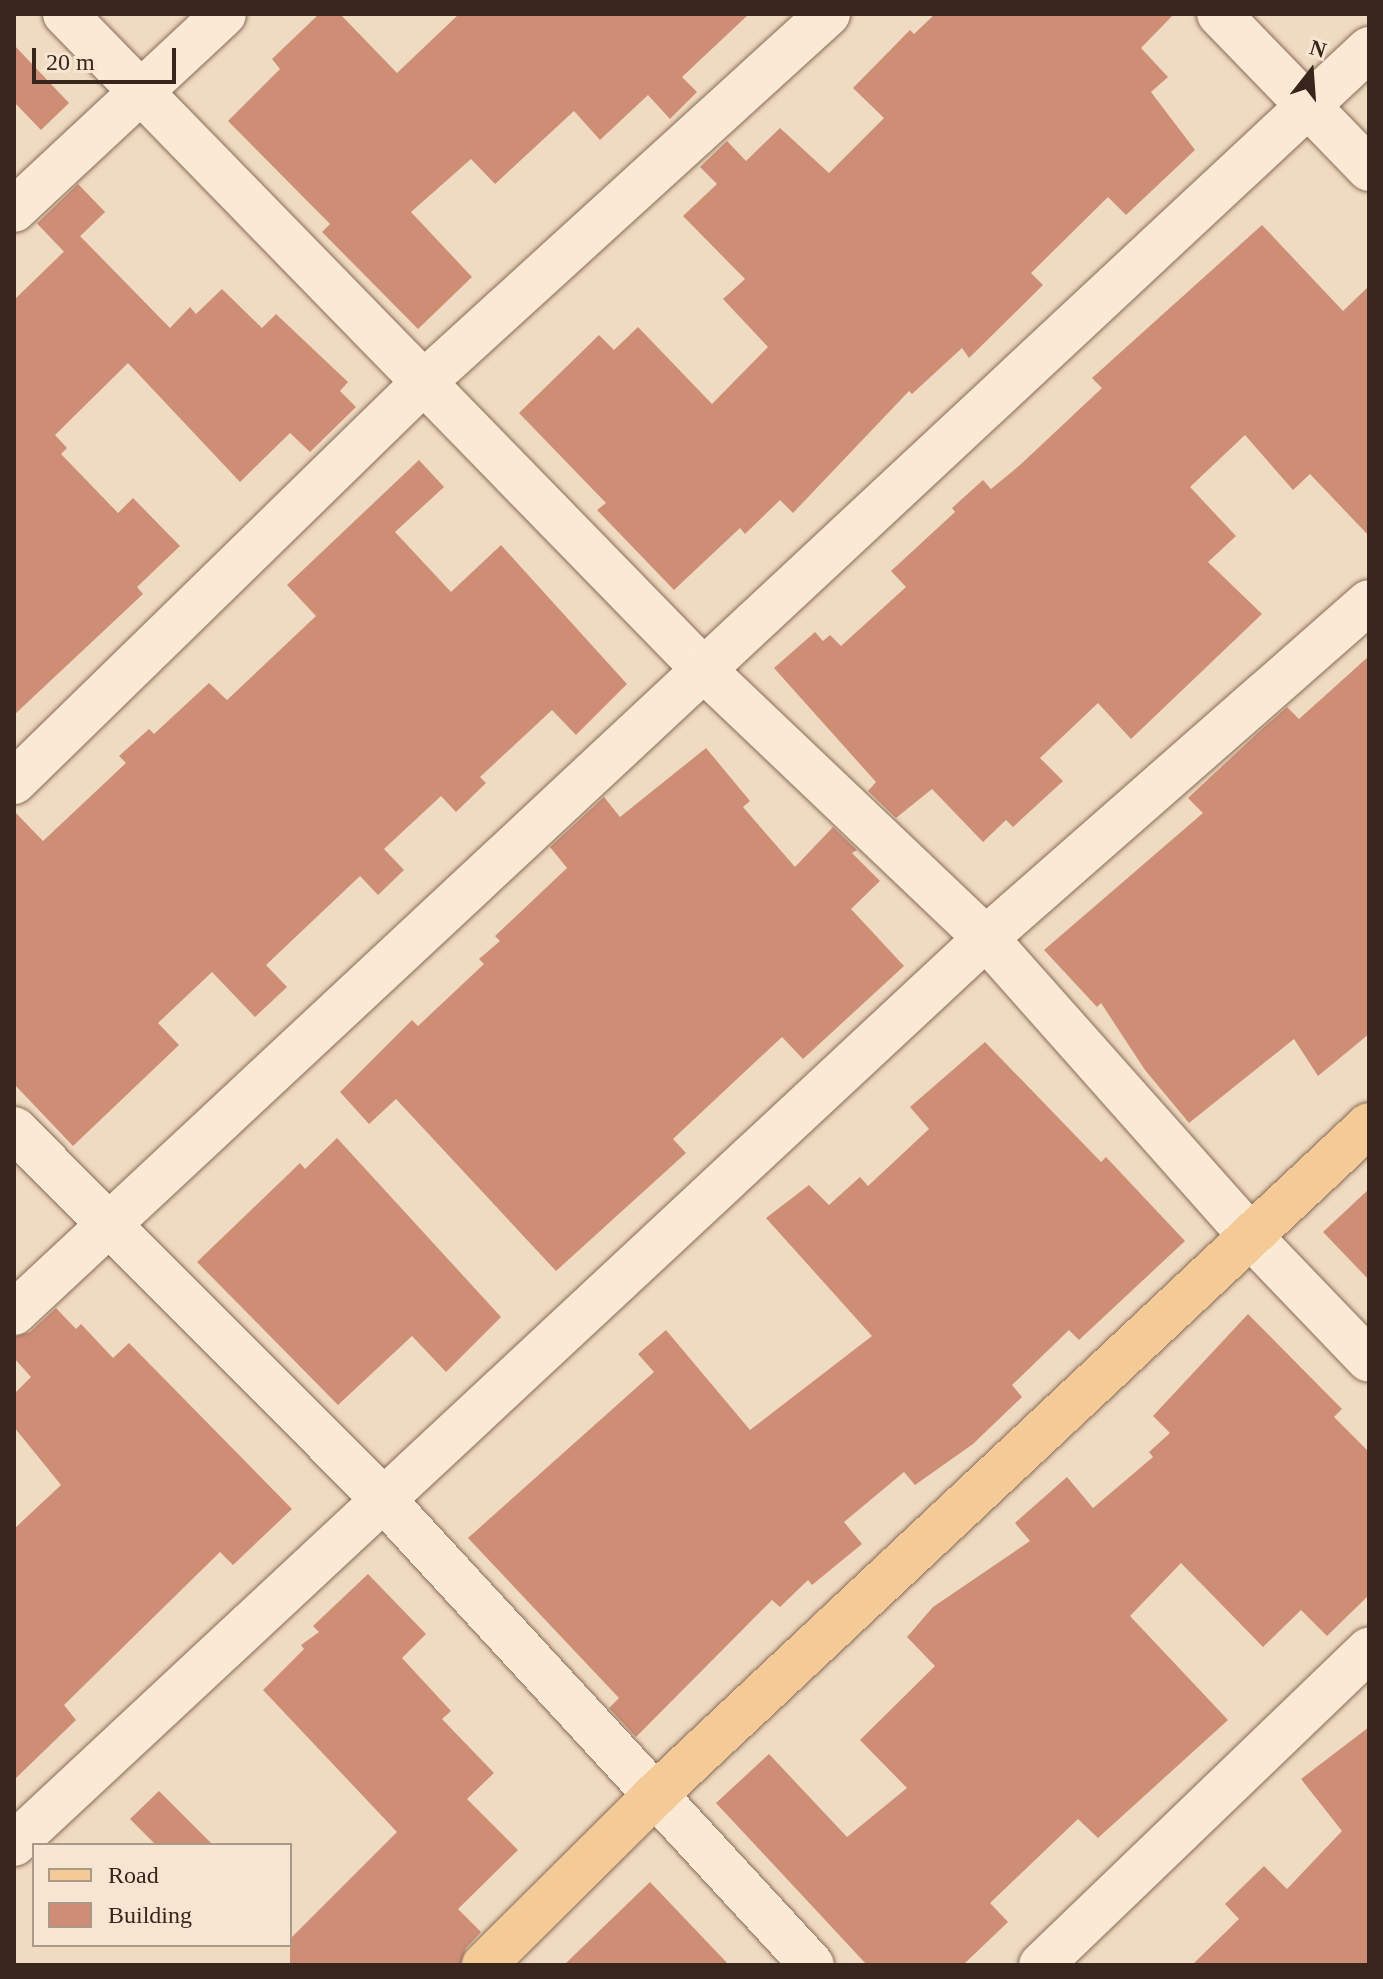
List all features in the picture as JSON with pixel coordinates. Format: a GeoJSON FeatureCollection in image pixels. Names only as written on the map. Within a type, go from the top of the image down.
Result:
{"type":"FeatureCollection","features":[{"type":"Feature","properties":{"kind":"main road"},"geometry":{"type":"LineString","coordinates":[[484,1965],[655,1795],[1369,1125]]}},
{"type":"Feature","properties":{"kind":"street"},"geometry":{"type":"LineString","coordinates":[[65,14],[702,668],[986,938],[1251,1237],[1369,1360]]}},
{"type":"Feature","properties":{"kind":"street"},"geometry":{"type":"LineString","coordinates":[[14,210],[140,89],[224,14]]}},
{"type":"Feature","properties":{"kind":"street"},"geometry":{"type":"LineString","coordinates":[[14,782],[423,383],[828,14]]}},
{"type":"Feature","properties":{"kind":"street"},"geometry":{"type":"LineString","coordinates":[[1219,14],[1369,169]]}},
{"type":"Feature","properties":{"kind":"street"},"geometry":{"type":"LineString","coordinates":[[14,1313],[1369,49]]}},
{"type":"Feature","properties":{"kind":"street"},"geometry":{"type":"LineString","coordinates":[[14,1844],[381,1497],[986,938],[1369,602]]}},
{"type":"Feature","properties":{"kind":"street"},"geometry":{"type":"LineString","coordinates":[[14,1129],[381,1497],[812,1965]]}},
{"type":"Feature","properties":{"kind":"street"},"geometry":{"type":"LineString","coordinates":[[1041,1965],[1369,1649]]}},
{"type":"Feature","properties":{"kind":"building"},"geometry":{"type":"Polygon","coordinates":[[[319,14],[340,14],[397,73],[459,14],[749,14],[682,77],[697,92],[670,119],[648,95],[600,140],[574,111],[495,184],[471,159],[411,212],[472,277],[418,329],[322,232],[330,224],[228,121],[280,69],[272,59],[319,14]]]}},
{"type":"Feature","properties":{"kind":"building"},"geometry":{"type":"Polygon","coordinates":[[[935,14],[1174,14],[1141,48],[1168,77],[1151,92],[1195,150],[1126,215],[1108,197],[1031,273],[1043,285],[969,358],[962,348],[912,394],[909,391],[793,513],[780,500],[745,534],[740,528],[674,590],[597,510],[606,503],[519,413],[599,335],[614,350],[638,327],[712,404],[768,347],[723,299],[745,279],[683,216],[717,184],[700,167],[727,141],[746,161],[780,128],[829,173],[884,118],[853,88],[910,30],[914,34],[935,14]]]}},
{"type":"Feature","properties":{"kind":"building"},"geometry":{"type":"Polygon","coordinates":[[[14,45],[69,103],[41,130],[14,102],[14,45]]]}},
{"type":"Feature","properties":{"kind":"building"},"geometry":{"type":"Polygon","coordinates":[[[78,184],[105,212],[64,252],[37,224],[78,184]]]}},
{"type":"Feature","properties":{"kind":"building"},"geometry":{"type":"Polygon","coordinates":[[[1262,225],[1343,311],[1369,286],[1369,536],[1310,474],[1293,490],[1245,435],[1190,487],[1236,536],[1208,562],[1262,614],[1131,739],[1098,703],[1040,758],[1063,781],[1013,827],[1006,820],[983,842],[932,789],[896,818],[868,791],[876,782],[774,668],[815,632],[823,641],[830,635],[841,646],[906,587],[891,571],[955,512],[952,508],[983,480],[991,489],[1020,465],[1102,388],[1092,378],[1262,225]]]}},
{"type":"Feature","properties":{"kind":"building"},"geometry":{"type":"Polygon","coordinates":[[[80,236],[170,328],[190,307],[196,314],[222,289],[262,328],[276,314],[348,382],[340,391],[356,407],[310,452],[290,433],[240,482],[128,363],[55,435],[67,448],[61,454],[118,513],[133,498],[180,546],[137,587],[143,594],[14,715],[14,300],[80,236]]]}},
{"type":"Feature","properties":{"kind":"building"},"geometry":{"type":"Polygon","coordinates":[[[419,460],[444,487],[395,532],[451,592],[501,545],[627,684],[576,735],[552,710],[480,777],[486,783],[456,812],[441,796],[384,849],[404,870],[378,895],[360,876],[266,965],[287,987],[255,1017],[212,972],[158,1023],[179,1045],[73,1146],[14,1084],[14,811],[43,841],[126,763],[119,756],[149,729],[154,734],[209,683],[227,700],[316,616],[287,585],[419,460]]]}},
{"type":"Feature","properties":{"kind":"building"},"geometry":{"type":"Polygon","coordinates":[[[1369,656],[1369,1034],[1318,1076],[1294,1039],[1189,1123],[1145,1070],[1101,1003],[1097,1007],[1044,950],[1203,813],[1188,798],[1263,728],[1287,707],[1299,719],[1369,656]]]}},
{"type":"Feature","properties":{"kind":"building"},"geometry":{"type":"Polygon","coordinates":[[[706,748],[750,801],[743,807],[795,867],[833,827],[857,850],[852,853],[880,881],[851,909],[904,966],[803,1059],[782,1037],[673,1139],[686,1153],[556,1271],[396,1099],[369,1124],[340,1092],[412,1020],[418,1026],[484,964],[479,959],[500,941],[495,936],[567,868],[550,847],[604,797],[620,817],[706,748]]]}},
{"type":"Feature","properties":{"kind":"building"},"geometry":{"type":"Polygon","coordinates":[[[985,1042],[1101,1162],[1106,1157],[1185,1241],[1079,1340],[1069,1330],[1012,1385],[1022,1397],[973,1444],[915,1485],[904,1472],[844,1522],[862,1544],[812,1585],[808,1580],[780,1607],[772,1600],[636,1737],[609,1708],[619,1698],[468,1538],[654,1372],[638,1354],[666,1330],[750,1430],[872,1336],[766,1218],[809,1185],[829,1205],[860,1177],[868,1186],[929,1129],[910,1107],[985,1042]]]}},
{"type":"Feature","properties":{"kind":"building"},"geometry":{"type":"Polygon","coordinates":[[[337,1138],[501,1317],[446,1372],[412,1336],[338,1405],[197,1262],[300,1163],[305,1169],[337,1138]]]}},
{"type":"Feature","properties":{"kind":"building"},"geometry":{"type":"Polygon","coordinates":[[[1369,1189],[1369,1280],[1323,1232],[1369,1189]]]}},
{"type":"Feature","properties":{"kind":"building"},"geometry":{"type":"Polygon","coordinates":[[[56,1308],[76,1329],[81,1324],[113,1358],[129,1343],[292,1509],[233,1565],[220,1552],[64,1705],[76,1720],[14,1780],[14,1529],[61,1485],[14,1427],[14,1394],[31,1377],[14,1358],[14,1337],[30,1332],[56,1308]]]}},
{"type":"Feature","properties":{"kind":"building"},"geometry":{"type":"Polygon","coordinates":[[[1248,1314],[1342,1409],[1334,1417],[1369,1452],[1369,1595],[1327,1636],[1301,1610],[1263,1647],[1181,1563],[1130,1616],[1228,1720],[1098,1838],[1078,1819],[990,1903],[1008,1922],[963,1965],[867,1965],[716,1803],[769,1754],[847,1837],[907,1788],[860,1740],[935,1666],[907,1637],[933,1607],[1030,1541],[1015,1523],[1067,1477],[1093,1508],[1153,1457],[1149,1452],[1170,1433],[1153,1416],[1248,1314]]]}},
{"type":"Feature","properties":{"kind":"building"},"geometry":{"type":"Polygon","coordinates":[[[368,1574],[426,1634],[402,1658],[451,1711],[442,1719],[494,1773],[467,1799],[518,1850],[458,1909],[481,1932],[466,1948],[460,1965],[290,1965],[292,1937],[397,1832],[263,1690],[304,1649],[301,1645],[319,1632],[313,1626],[368,1574]]]}},
{"type":"Feature","properties":{"kind":"building"},"geometry":{"type":"Polygon","coordinates":[[[1369,1727],[1369,1965],[1192,1965],[1239,1919],[1225,1904],[1264,1866],[1287,1889],[1342,1831],[1301,1779],[1369,1727]]]}},
{"type":"Feature","properties":{"kind":"building"},"geometry":{"type":"Polygon","coordinates":[[[159,1791],[211,1843],[154,1843],[130,1819],[159,1791]]]}},
{"type":"Feature","properties":{"kind":"building"},"geometry":{"type":"Polygon","coordinates":[[[650,1882],[729,1965],[564,1965],[650,1882]]]}}]}
